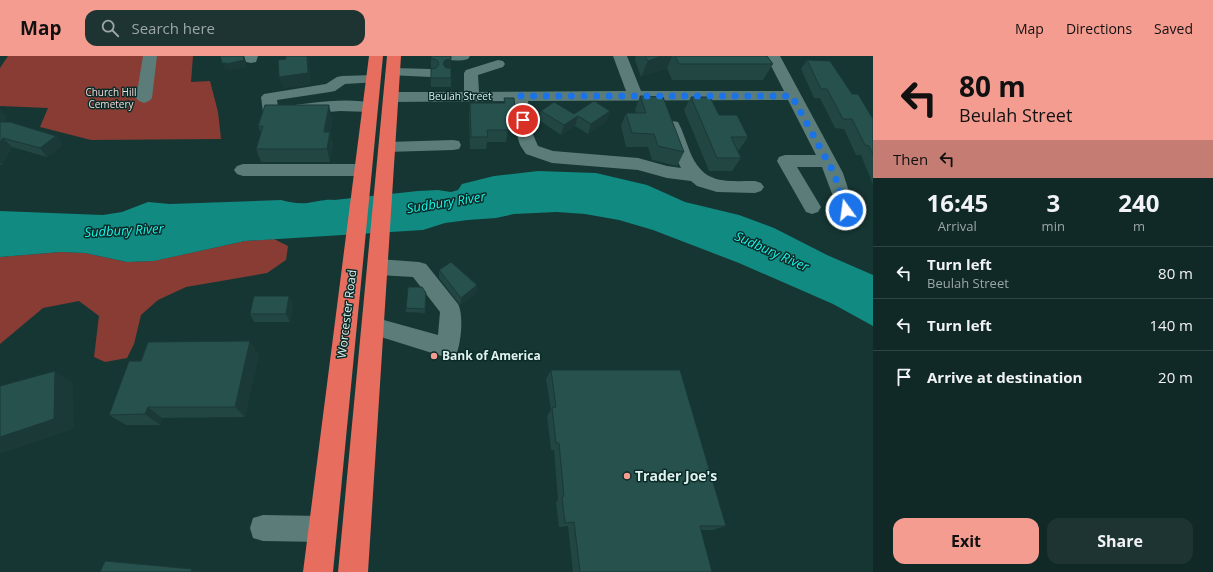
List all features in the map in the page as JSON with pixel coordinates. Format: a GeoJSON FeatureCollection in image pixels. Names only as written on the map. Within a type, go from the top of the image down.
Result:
{"type":"FeatureCollection","features":[{"type":"Feature","properties":{"kind":"highway","name":"Worcester Road"},"geometry":{"type":"LineString","coordinates":[[318,572],[376,56]]}},
{"type":"Feature","properties":{"kind":"highway","name":"Worcester Road"},"geometry":{"type":"LineString","coordinates":[[353,572],[394,56]]}},
{"type":"Feature","properties":{"kind":"street"},"geometry":{"type":"LineString","coordinates":[[144,98],[150,56]]}},
{"type":"Feature","properties":{"kind":"street"},"geometry":{"type":"LineString","coordinates":[[452,56],[463,56]]}},
{"type":"Feature","properties":{"kind":"street"},"geometry":{"type":"LineString","coordinates":[[620,56],[635,96]]}},
{"type":"Feature","properties":{"kind":"street"},"geometry":{"type":"LineString","coordinates":[[773,56],[792,96],[828,161],[839,185],[846,210]]}},
{"type":"Feature","properties":{"kind":"street"},"geometry":{"type":"LineString","coordinates":[[472,96],[464,73],[498,64]]}},
{"type":"Feature","properties":{"kind":"street"},"geometry":{"type":"LineString","coordinates":[[393,72],[431,73]]}},
{"type":"Feature","properties":{"kind":"street"},"geometry":{"type":"LineString","coordinates":[[370,107],[340,106],[271,112],[269,97],[330,88],[343,74],[373,79]]}},
{"type":"Feature","properties":{"kind":"street"},"geometry":{"type":"LineString","coordinates":[[520,96],[524,132],[528,145],[532,150],[552,156],[638,164],[667,172],[696,176]]}},
{"type":"Feature","properties":{"kind":"street"},"geometry":{"type":"LineString","coordinates":[[660,96],[688,164],[696,176],[702,181],[713,186],[755,187]]}},
{"type":"Feature","properties":{"kind":"street","name":"Beulah Street"},"geometry":{"type":"LineString","coordinates":[[391,97],[792,96]]}},
{"type":"Feature","properties":{"kind":"street"},"geometry":{"type":"LineString","coordinates":[[387,147],[454,145]]}},
{"type":"Feature","properties":{"kind":"street"},"geometry":{"type":"LineString","coordinates":[[812,207],[785,161],[828,161]]}},
{"type":"Feature","properties":{"kind":"street"},"geometry":{"type":"LineString","coordinates":[[243,170],[363,174]]}},
{"type":"Feature","properties":{"kind":"street"},"geometry":{"type":"LineString","coordinates":[[373,326],[448,348],[451,310],[419,270],[378,263]]}},
{"type":"Feature","properties":{"kind":"street"},"geometry":{"type":"LineString","coordinates":[[263,528],[322,529]]}},
{"type":"Feature","properties":{"kind":"green space","name":"Church Hill Cemetery"},"geometry":{"type":"Polygon","coordinates":[[[8,56],[193,56],[191,82],[210,81],[218,112],[221,139],[91,140],[40,127],[48,108],[0,106],[0,68],[8,56]]]}},
{"type":"Feature","properties":{"kind":"green space"},"geometry":{"type":"Polygon","coordinates":[[[274,239],[288,246],[286,260],[267,273],[186,287],[158,300],[141,315],[134,344],[127,358],[105,362],[94,357],[99,316],[79,301],[43,308],[0,344],[0,257],[61,252],[85,253],[127,262],[153,261],[245,241],[274,239]]]}},
{"type":"Feature","properties":{"kind":"water","name":"Sudbury River"},"geometry":{"type":"Polygon","coordinates":[[[538,171],[596,173],[647,185],[685,202],[739,215],[774,228],[827,255],[873,275],[873,326],[833,304],[739,263],[653,230],[619,220],[585,214],[557,212],[514,214],[496,218],[445,223],[423,230],[245,241],[154,261],[127,262],[85,253],[61,252],[0,257],[0,211],[103,215],[122,212],[148,202],[170,204],[281,200],[307,203],[418,191],[438,190],[451,192],[458,190],[462,184],[494,176],[538,171]]]}},
{"type":"Feature","properties":{"kind":"building"},"geometry":{"type":"Polygon","coordinates":[[[220,56],[243,56],[244,60],[226,64],[222,63],[220,56]]]}},
{"type":"Feature","properties":{"kind":"building"},"geometry":{"type":"Polygon","coordinates":[[[286,56],[307,56],[308,73],[279,77],[278,60],[286,59],[286,56]]]}},
{"type":"Feature","properties":{"kind":"building"},"geometry":{"type":"Polygon","coordinates":[[[431,56],[451,56],[451,59],[445,60],[443,64],[446,68],[451,68],[451,78],[431,78],[431,69],[436,68],[439,64],[437,60],[431,58],[431,56]]]}},
{"type":"Feature","properties":{"kind":"building"},"geometry":{"type":"Polygon","coordinates":[[[645,56],[662,56],[648,61],[645,56]]]}},
{"type":"Feature","properties":{"kind":"building"},"geometry":{"type":"Polygon","coordinates":[[[675,56],[767,56],[773,64],[679,64],[675,56]]]}},
{"type":"Feature","properties":{"kind":"building"},"geometry":{"type":"Polygon","coordinates":[[[807,60],[830,61],[852,94],[858,94],[873,119],[873,155],[869,146],[865,145],[852,119],[843,119],[827,89],[821,89],[807,60]]]}},
{"type":"Feature","properties":{"kind":"building"},"geometry":{"type":"Polygon","coordinates":[[[640,96],[663,97],[684,152],[658,146],[654,134],[632,133],[626,113],[646,113],[640,96]]]}},
{"type":"Feature","properties":{"kind":"building"},"geometry":{"type":"Polygon","coordinates":[[[691,97],[710,97],[719,115],[737,115],[748,137],[731,137],[741,158],[717,158],[691,97]]]}},
{"type":"Feature","properties":{"kind":"building"},"geometry":{"type":"Polygon","coordinates":[[[504,98],[514,98],[516,118],[506,118],[508,130],[487,130],[488,137],[471,137],[470,103],[505,103],[504,98]]]}},
{"type":"Feature","properties":{"kind":"building"},"geometry":{"type":"Polygon","coordinates":[[[594,101],[610,111],[591,124],[578,116],[564,125],[541,111],[554,102],[574,114],[594,101]]]}},
{"type":"Feature","properties":{"kind":"building"},"geometry":{"type":"Polygon","coordinates":[[[265,105],[329,105],[324,132],[330,132],[327,149],[256,149],[263,126],[258,126],[265,105]]]}},
{"type":"Feature","properties":{"kind":"building"},"geometry":{"type":"Polygon","coordinates":[[[0,122],[10,122],[56,136],[40,148],[3,138],[0,143],[0,122]]]}},
{"type":"Feature","properties":{"kind":"building"},"geometry":{"type":"Polygon","coordinates":[[[451,262],[477,285],[461,298],[439,270],[451,262]]]}},
{"type":"Feature","properties":{"kind":"building"},"geometry":{"type":"Polygon","coordinates":[[[408,287],[422,287],[426,293],[425,309],[406,308],[408,287]]]}},
{"type":"Feature","properties":{"kind":"building"},"geometry":{"type":"Polygon","coordinates":[[[254,296],[289,296],[286,314],[250,314],[254,296]]]}},
{"type":"Feature","properties":{"kind":"building"},"geometry":{"type":"Polygon","coordinates":[[[250,341],[235,407],[148,407],[145,414],[109,415],[129,361],[141,361],[148,342],[250,341]]]}},
{"type":"Feature","properties":{"kind":"building","name":"Trader Joe's"},"geometry":{"type":"Polygon","coordinates":[[[551,370],[680,370],[726,526],[700,526],[712,572],[580,572],[574,522],[565,523],[559,443],[556,443],[552,408],[556,407],[551,370]]]}},
{"type":"Feature","properties":{"kind":"building"},"geometry":{"type":"Polygon","coordinates":[[[55,371],[54,419],[0,437],[0,386],[55,371]]]}},
{"type":"Feature","properties":{"kind":"building"},"geometry":{"type":"Polygon","coordinates":[[[105,561],[192,569],[191,572],[100,572],[105,561]]]}},
{"type":"Feature","properties":{"kind":"place","name":"Bank of America"},"geometry":{"type":"Point","coordinates":[434,356]}},
{"type":"Feature","properties":{"kind":"place","name":"Trader Joe's"},"geometry":{"type":"Point","coordinates":[627,476]}},
{"type":"Feature","properties":{"kind":"route"},"geometry":{"type":"LineString","coordinates":[[523,120],[520,96],[792,96],[834,173],[846,210]]}}]}
